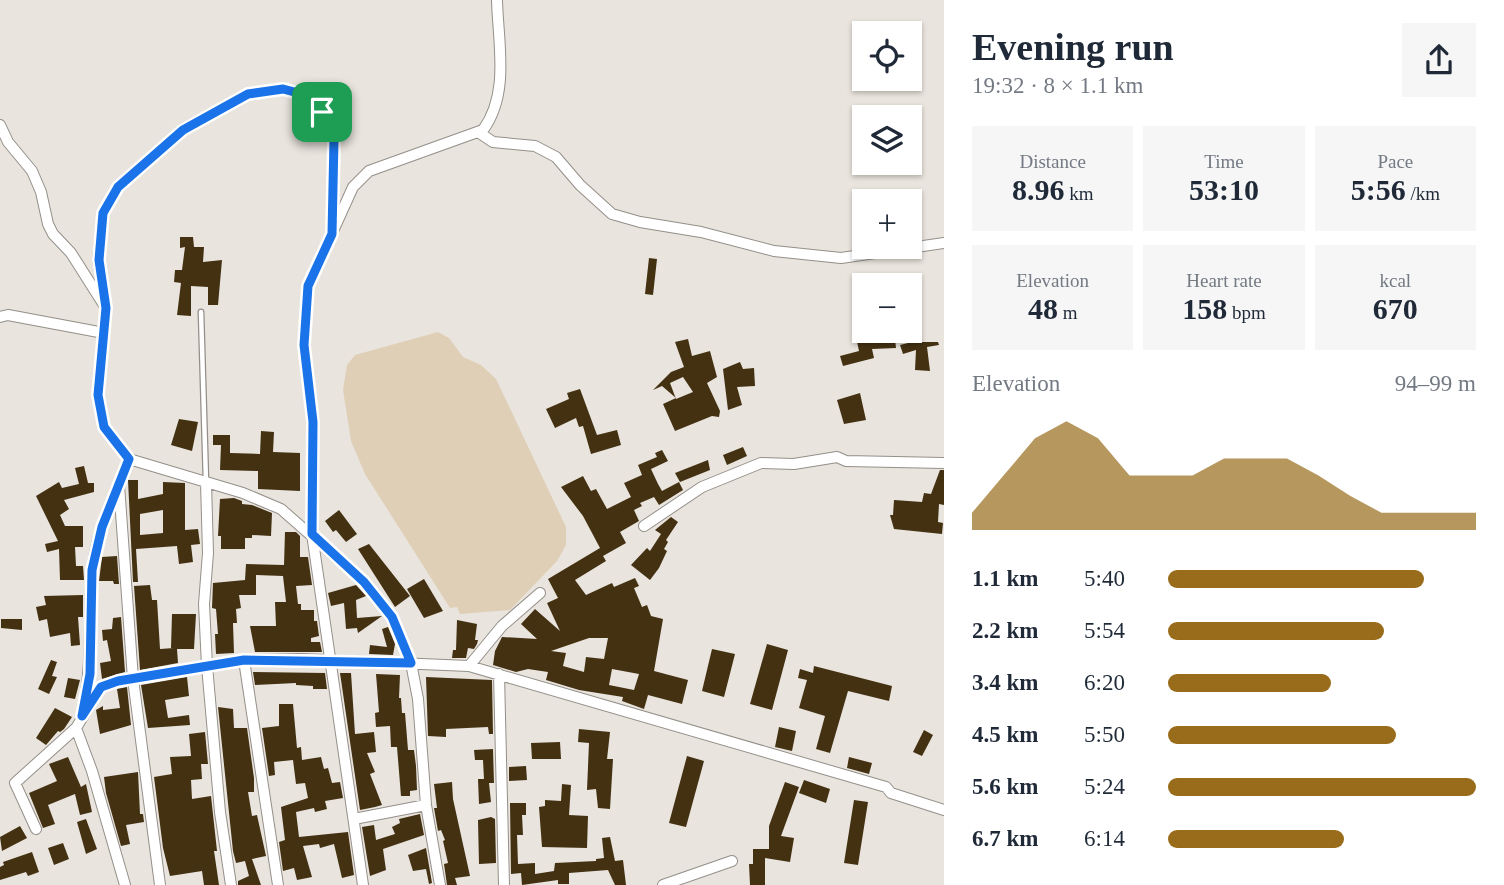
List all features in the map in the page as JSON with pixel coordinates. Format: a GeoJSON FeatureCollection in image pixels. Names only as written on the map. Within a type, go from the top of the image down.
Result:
{"type":"FeatureCollection","features":[{"type":"Feature","properties":{"kind":"street"},"geometry":{"type":"LineString","coordinates":[[363,885],[312,534],[313,422],[304,345],[308,286],[353,187],[369,171],[483,130],[494,115],[500,86],[497,0]]}},
{"type":"Feature","properties":{"kind":"street"},"geometry":{"type":"LineString","coordinates":[[332,234],[334,139],[322,112],[302,94],[283,89],[248,94],[183,130],[118,187],[103,213],[99,260],[106,308],[98,395],[104,427],[129,459],[243,493],[281,509],[364,582],[392,617],[411,663],[418,699],[426,805],[440,885]]}},
{"type":"Feature","properties":{"kind":"street"},"geometry":{"type":"LineString","coordinates":[[0,125],[8,142],[32,171],[53,234],[71,253],[106,308]]}},
{"type":"Feature","properties":{"kind":"street"},"geometry":{"type":"LineString","coordinates":[[478,132],[494,142],[535,146],[556,157],[580,185],[612,215],[640,222],[701,232],[774,251],[841,258],[944,243]]}},
{"type":"Feature","properties":{"kind":"street"},"geometry":{"type":"LineString","coordinates":[[0,317],[8,315],[104,334]]}},
{"type":"Feature","properties":{"kind":"street"},"geometry":{"type":"LineString","coordinates":[[644,526],[702,487],[761,463],[794,464],[837,457],[846,461],[944,463]]}},
{"type":"Feature","properties":{"kind":"street"},"geometry":{"type":"LineString","coordinates":[[82,716],[90,674],[92,570],[102,527],[129,459]]}},
{"type":"Feature","properties":{"kind":"street"},"geometry":{"type":"LineString","coordinates":[[206,482],[208,553],[204,604],[207,667],[220,812],[231,885]]}},
{"type":"Feature","properties":{"kind":"street"},"geometry":{"type":"LineString","coordinates":[[118,485],[133,679],[160,885]]}},
{"type":"Feature","properties":{"kind":"street"},"geometry":{"type":"LineString","coordinates":[[468,666],[502,626],[540,593]]}},
{"type":"Feature","properties":{"kind":"street"},"geometry":{"type":"LineString","coordinates":[[244,660],[278,885]]}},
{"type":"Feature","properties":{"kind":"street"},"geometry":{"type":"LineString","coordinates":[[36,829],[15,783],[76,728],[101,687],[244,660],[332,660],[468,666],[886,788],[891,793],[944,810]]}},
{"type":"Feature","properties":{"kind":"street"},"geometry":{"type":"LineString","coordinates":[[499,674],[504,885]]}},
{"type":"Feature","properties":{"kind":"street"},"geometry":{"type":"LineString","coordinates":[[76,728],[92,771],[125,885]]}},
{"type":"Feature","properties":{"kind":"street"},"geometry":{"type":"LineString","coordinates":[[354,819],[426,805]]}},
{"type":"Feature","properties":{"kind":"street"},"geometry":{"type":"LineString","coordinates":[[663,885],[732,861]]}},
{"type":"Feature","properties":{"kind":"lane"},"geometry":{"type":"LineString","coordinates":[[201,312],[206,482]]}},
{"type":"Feature","properties":{"kind":"shaded area"},"geometry":{"type":"Polygon","coordinates":[[[438,332],[449,338],[463,357],[481,365],[496,379],[566,527],[566,545],[557,561],[510,610],[460,614],[457,607],[450,608],[365,474],[351,441],[343,390],[347,365],[355,355],[438,332]]]}},
{"type":"Feature","properties":{"kind":"building"},"geometry":{"type":"Polygon","coordinates":[[[180,237],[193,237],[194,247],[204,247],[203,262],[222,260],[218,305],[208,305],[208,287],[191,286],[191,316],[177,315],[181,283],[174,282],[175,270],[182,270],[185,247],[180,248],[180,237]]]}},
{"type":"Feature","properties":{"kind":"building"},"geometry":{"type":"Polygon","coordinates":[[[649,258],[657,259],[653,295],[645,294],[649,258]]]}},
{"type":"Feature","properties":{"kind":"building"},"geometry":{"type":"Polygon","coordinates":[[[688,339],[692,356],[710,351],[717,377],[707,383],[720,411],[719,417],[712,416],[675,431],[663,404],[693,392],[683,377],[670,383],[675,398],[662,386],[653,390],[671,372],[684,367],[675,342],[688,339]]]}},
{"type":"Feature","properties":{"kind":"building"},"geometry":{"type":"Polygon","coordinates":[[[938,342],[939,345],[927,347],[930,371],[915,370],[916,350],[903,354],[900,345],[938,342]]]}},
{"type":"Feature","properties":{"kind":"building"},"geometry":{"type":"Polygon","coordinates":[[[857,343],[895,343],[896,348],[872,349],[874,358],[843,366],[840,356],[859,351],[857,343]]]}},
{"type":"Feature","properties":{"kind":"building"},"geometry":{"type":"Polygon","coordinates":[[[740,362],[743,369],[754,368],[755,386],[737,387],[742,405],[728,410],[723,369],[740,362]]]}},
{"type":"Feature","properties":{"kind":"building"},"geometry":{"type":"Polygon","coordinates":[[[580,389],[597,435],[617,430],[621,445],[591,454],[583,426],[579,427],[576,418],[555,428],[546,409],[569,399],[567,393],[580,389]]]}},
{"type":"Feature","properties":{"kind":"building"},"geometry":{"type":"Polygon","coordinates":[[[860,393],[866,420],[844,424],[837,400],[860,393]]]}},
{"type":"Feature","properties":{"kind":"building"},"geometry":{"type":"Polygon","coordinates":[[[179,419],[198,422],[192,451],[171,445],[179,419]]]}},
{"type":"Feature","properties":{"kind":"building"},"geometry":{"type":"Polygon","coordinates":[[[261,431],[274,432],[273,452],[300,453],[300,491],[258,489],[258,471],[220,470],[221,445],[213,445],[213,435],[230,435],[230,453],[260,454],[261,431]]]}},
{"type":"Feature","properties":{"kind":"building"},"geometry":{"type":"Polygon","coordinates":[[[743,447],[747,456],[727,465],[723,455],[743,447]]]}},
{"type":"Feature","properties":{"kind":"building"},"geometry":{"type":"Polygon","coordinates":[[[662,450],[668,461],[651,469],[662,491],[679,482],[683,490],[659,505],[654,497],[640,503],[642,506],[634,510],[639,521],[620,532],[626,543],[603,556],[606,561],[575,580],[586,595],[612,583],[614,587],[635,578],[639,586],[634,588],[642,607],[647,605],[651,616],[663,619],[654,671],[688,680],[682,704],[648,695],[644,709],[622,701],[623,697],[579,690],[546,680],[548,672],[528,669],[516,672],[493,665],[495,651],[502,637],[537,639],[521,624],[535,609],[560,631],[547,603],[558,598],[548,579],[600,548],[583,516],[561,487],[583,476],[591,491],[596,489],[607,509],[631,497],[624,483],[642,475],[638,465],[657,457],[655,453],[662,450]],[[589,638],[551,651],[566,653],[563,666],[584,672],[586,657],[604,659],[608,638],[589,638]],[[612,669],[609,685],[634,690],[639,674],[612,669]]]}},
{"type":"Feature","properties":{"kind":"building"},"geometry":{"type":"Polygon","coordinates":[[[708,460],[710,470],[680,482],[675,473],[708,460]]]}},
{"type":"Feature","properties":{"kind":"building"},"geometry":{"type":"Polygon","coordinates":[[[84,466],[88,483],[94,483],[94,492],[64,500],[69,509],[60,515],[65,526],[83,526],[83,547],[75,547],[76,566],[83,566],[84,580],[60,580],[59,549],[47,552],[45,544],[58,541],[36,496],[59,482],[62,488],[79,484],[75,468],[84,466]]]}},
{"type":"Feature","properties":{"kind":"building"},"geometry":{"type":"Polygon","coordinates":[[[940,470],[944,470],[944,505],[939,504],[938,522],[943,523],[942,534],[894,529],[890,515],[893,515],[894,500],[922,502],[924,493],[931,494],[940,470]]]}},
{"type":"Feature","properties":{"kind":"building"},"geometry":{"type":"Polygon","coordinates":[[[128,480],[138,480],[138,499],[163,494],[163,482],[185,483],[185,530],[198,529],[200,544],[191,545],[193,562],[179,564],[177,546],[136,549],[138,582],[133,582],[128,480]],[[163,510],[140,514],[140,535],[163,533],[163,510]]]}},
{"type":"Feature","properties":{"kind":"building"},"geometry":{"type":"Polygon","coordinates":[[[234,498],[242,501],[242,504],[272,513],[271,536],[252,535],[252,538],[245,538],[245,549],[221,549],[221,536],[218,536],[220,499],[234,498]]]}},
{"type":"Feature","properties":{"kind":"building"},"geometry":{"type":"Polygon","coordinates":[[[339,510],[357,534],[346,542],[336,530],[333,532],[325,521],[339,510]]]}},
{"type":"Feature","properties":{"kind":"building"},"geometry":{"type":"Polygon","coordinates":[[[671,517],[678,522],[666,540],[668,542],[664,549],[667,551],[650,580],[631,565],[647,548],[650,551],[661,534],[655,530],[671,517]]]}},
{"type":"Feature","properties":{"kind":"building"},"geometry":{"type":"Polygon","coordinates":[[[285,532],[296,532],[300,536],[300,557],[308,557],[312,585],[296,586],[298,604],[301,604],[301,610],[314,610],[319,636],[311,638],[311,642],[320,642],[322,652],[255,652],[250,626],[276,626],[275,602],[286,602],[283,576],[256,575],[256,595],[239,595],[241,608],[236,609],[237,623],[233,623],[234,653],[216,654],[215,634],[218,634],[216,609],[212,608],[213,583],[245,580],[246,564],[284,565],[285,532]]]}},
{"type":"Feature","properties":{"kind":"building"},"geometry":{"type":"Polygon","coordinates":[[[369,544],[410,596],[395,607],[358,549],[369,544]]]}},
{"type":"Feature","properties":{"kind":"building"},"geometry":{"type":"Polygon","coordinates":[[[117,556],[119,584],[99,581],[102,557],[117,556]]]}},
{"type":"Feature","properties":{"kind":"building"},"geometry":{"type":"Polygon","coordinates":[[[424,579],[443,611],[424,618],[407,589],[424,579]]]}},
{"type":"Feature","properties":{"kind":"building"},"geometry":{"type":"Polygon","coordinates":[[[150,585],[152,600],[157,600],[160,649],[174,648],[171,648],[172,614],[196,614],[194,649],[177,649],[178,663],[140,670],[134,586],[150,585]]]}},
{"type":"Feature","properties":{"kind":"building"},"geometry":{"type":"Polygon","coordinates":[[[356,585],[366,596],[356,600],[357,618],[382,616],[358,633],[357,628],[346,629],[344,603],[331,606],[328,593],[356,585]]]}},
{"type":"Feature","properties":{"kind":"building"},"geometry":{"type":"Polygon","coordinates":[[[83,595],[83,617],[78,617],[80,645],[71,646],[70,633],[50,637],[47,619],[39,621],[36,607],[46,605],[44,596],[83,595]]]}},
{"type":"Feature","properties":{"kind":"building"},"geometry":{"type":"Polygon","coordinates":[[[121,617],[125,672],[102,679],[100,663],[111,661],[107,640],[103,641],[102,630],[112,629],[113,618],[121,617]]]}},
{"type":"Feature","properties":{"kind":"building"},"geometry":{"type":"Polygon","coordinates":[[[1,619],[22,619],[22,630],[1,628],[1,619]]]}},
{"type":"Feature","properties":{"kind":"building"},"geometry":{"type":"Polygon","coordinates":[[[457,620],[477,624],[477,644],[474,649],[468,648],[466,658],[452,658],[453,650],[456,650],[457,620]]]}},
{"type":"Feature","properties":{"kind":"building"},"geometry":{"type":"Polygon","coordinates":[[[388,627],[395,644],[393,655],[369,654],[370,645],[387,647],[382,629],[388,627]]]}},
{"type":"Feature","properties":{"kind":"building"},"geometry":{"type":"Polygon","coordinates":[[[767,644],[788,650],[772,710],[750,704],[767,644]]]}},
{"type":"Feature","properties":{"kind":"building"},"geometry":{"type":"Polygon","coordinates":[[[712,649],[735,654],[724,697],[702,691],[712,649]]]}},
{"type":"Feature","properties":{"kind":"building"},"geometry":{"type":"Polygon","coordinates":[[[51,660],[57,662],[52,676],[57,677],[49,694],[38,689],[51,660]]]}},
{"type":"Feature","properties":{"kind":"building"},"geometry":{"type":"Polygon","coordinates":[[[814,666],[892,686],[889,701],[848,691],[830,753],[816,749],[825,716],[799,708],[807,680],[798,678],[800,669],[813,673],[814,666]]]}},
{"type":"Feature","properties":{"kind":"building"},"geometry":{"type":"Polygon","coordinates":[[[253,672],[325,673],[327,689],[313,689],[313,686],[296,683],[255,685],[253,672]]]}},
{"type":"Feature","properties":{"kind":"building"},"geometry":{"type":"Polygon","coordinates":[[[340,673],[351,673],[355,734],[374,732],[376,752],[367,753],[375,772],[370,774],[382,805],[360,810],[340,673]]]}},
{"type":"Feature","properties":{"kind":"building"},"geometry":{"type":"Polygon","coordinates":[[[376,674],[400,675],[399,698],[402,713],[405,713],[408,750],[414,750],[416,766],[417,790],[410,791],[410,796],[401,796],[397,747],[391,747],[390,726],[376,727],[375,713],[379,712],[376,674]]]}},
{"type":"Feature","properties":{"kind":"building"},"geometry":{"type":"Polygon","coordinates":[[[187,677],[189,696],[165,700],[168,718],[189,715],[190,725],[148,728],[141,685],[187,677]]]}},
{"type":"Feature","properties":{"kind":"building"},"geometry":{"type":"Polygon","coordinates":[[[426,677],[492,680],[493,734],[489,734],[488,727],[446,729],[446,737],[428,736],[426,677]]]}},
{"type":"Feature","properties":{"kind":"building"},"geometry":{"type":"Polygon","coordinates":[[[68,678],[80,680],[75,699],[64,697],[68,678]]]}},
{"type":"Feature","properties":{"kind":"building"},"geometry":{"type":"Polygon","coordinates":[[[127,687],[131,725],[100,734],[96,710],[103,706],[103,710],[120,708],[117,689],[127,687]]]}},
{"type":"Feature","properties":{"kind":"building"},"geometry":{"type":"Polygon","coordinates":[[[279,704],[293,704],[297,748],[301,747],[302,760],[321,757],[324,769],[328,768],[332,783],[340,782],[343,798],[325,801],[327,809],[315,812],[314,808],[296,812],[299,837],[348,832],[354,875],[342,878],[334,844],[320,848],[319,844],[303,846],[312,877],[297,880],[294,868],[283,871],[279,842],[285,840],[281,807],[308,798],[305,783],[296,784],[293,760],[274,762],[275,775],[269,776],[262,728],[279,726],[279,704]]]}},
{"type":"Feature","properties":{"kind":"building"},"geometry":{"type":"Polygon","coordinates":[[[218,707],[233,709],[234,728],[247,728],[254,778],[254,792],[248,792],[252,816],[257,815],[266,856],[252,859],[261,885],[238,885],[238,881],[249,876],[245,861],[236,863],[233,851],[218,707]]]}},
{"type":"Feature","properties":{"kind":"building"},"geometry":{"type":"Polygon","coordinates":[[[55,708],[72,717],[64,729],[58,731],[46,745],[36,738],[55,708]]]}},
{"type":"Feature","properties":{"kind":"building"},"geometry":{"type":"Polygon","coordinates":[[[779,727],[796,731],[792,751],[775,747],[779,727]]]}},
{"type":"Feature","properties":{"kind":"building"},"geometry":{"type":"Polygon","coordinates":[[[579,729],[610,732],[607,759],[613,759],[610,809],[598,808],[596,789],[587,790],[589,743],[578,742],[579,729]]]}},
{"type":"Feature","properties":{"kind":"building"},"geometry":{"type":"Polygon","coordinates":[[[924,730],[933,735],[922,756],[913,752],[924,730]]]}},
{"type":"Feature","properties":{"kind":"building"},"geometry":{"type":"Polygon","coordinates":[[[205,732],[208,764],[201,764],[202,779],[191,780],[192,799],[211,796],[219,885],[204,885],[202,871],[170,876],[163,848],[154,777],[172,774],[170,757],[191,756],[189,734],[205,732]]]}},
{"type":"Feature","properties":{"kind":"building"},"geometry":{"type":"Polygon","coordinates":[[[560,742],[561,759],[532,759],[531,743],[560,742]]]}},
{"type":"Feature","properties":{"kind":"building"},"geometry":{"type":"Polygon","coordinates":[[[493,749],[494,783],[489,783],[491,802],[479,804],[478,779],[484,779],[483,760],[475,760],[474,750],[493,749]]]}},
{"type":"Feature","properties":{"kind":"building"},"geometry":{"type":"Polygon","coordinates":[[[687,756],[704,761],[686,827],[669,823],[687,756]]]}},
{"type":"Feature","properties":{"kind":"building"},"geometry":{"type":"Polygon","coordinates":[[[68,757],[81,787],[86,784],[92,812],[80,815],[75,794],[48,805],[55,824],[43,828],[29,793],[57,781],[49,764],[68,757]]]}},
{"type":"Feature","properties":{"kind":"building"},"geometry":{"type":"Polygon","coordinates":[[[849,757],[872,763],[869,774],[847,768],[849,757]]]}},
{"type":"Feature","properties":{"kind":"building"},"geometry":{"type":"Polygon","coordinates":[[[526,766],[527,780],[509,781],[509,767],[526,766]]]}},
{"type":"Feature","properties":{"kind":"building"},"geometry":{"type":"Polygon","coordinates":[[[138,772],[140,814],[143,814],[144,822],[126,825],[130,844],[121,846],[104,777],[138,772]]]}},
{"type":"Feature","properties":{"kind":"building"},"geometry":{"type":"Polygon","coordinates":[[[804,780],[830,789],[826,803],[799,793],[804,780]]]}},
{"type":"Feature","properties":{"kind":"building"},"geometry":{"type":"Polygon","coordinates":[[[452,782],[453,799],[470,876],[455,878],[457,885],[447,885],[444,864],[448,863],[443,841],[445,840],[441,830],[438,831],[434,784],[452,782]]]}},
{"type":"Feature","properties":{"kind":"building"},"geometry":{"type":"Polygon","coordinates":[[[785,782],[799,787],[781,836],[794,838],[790,862],[765,858],[765,885],[750,885],[749,864],[753,864],[753,849],[769,849],[769,826],[785,782]]]}},
{"type":"Feature","properties":{"kind":"building"},"geometry":{"type":"Polygon","coordinates":[[[562,784],[571,785],[569,815],[588,816],[587,848],[542,847],[539,807],[545,806],[545,800],[561,801],[562,784]]]}},
{"type":"Feature","properties":{"kind":"building"},"geometry":{"type":"Polygon","coordinates":[[[854,800],[868,802],[858,865],[844,863],[854,800]]]}},
{"type":"Feature","properties":{"kind":"building"},"geometry":{"type":"Polygon","coordinates":[[[510,803],[526,803],[526,815],[522,815],[523,835],[517,835],[518,864],[535,863],[535,874],[554,871],[555,863],[596,861],[604,858],[602,838],[610,837],[615,861],[623,860],[626,885],[615,885],[608,870],[569,873],[569,884],[558,884],[558,880],[522,885],[521,873],[511,874],[510,803]]]}},
{"type":"Feature","properties":{"kind":"building"},"geometry":{"type":"Polygon","coordinates":[[[420,814],[424,835],[383,849],[386,870],[370,876],[362,827],[374,825],[376,840],[395,834],[392,827],[400,823],[399,819],[420,814]]]}},
{"type":"Feature","properties":{"kind":"building"},"geometry":{"type":"Polygon","coordinates":[[[491,817],[495,819],[496,863],[479,864],[478,820],[491,817]]]}},
{"type":"Feature","properties":{"kind":"building"},"geometry":{"type":"Polygon","coordinates":[[[86,819],[97,849],[86,854],[77,822],[86,819]]]}},
{"type":"Feature","properties":{"kind":"building"},"geometry":{"type":"Polygon","coordinates":[[[20,826],[27,838],[2,851],[0,837],[20,826]]]}},
{"type":"Feature","properties":{"kind":"building"},"geometry":{"type":"Polygon","coordinates":[[[63,843],[69,859],[54,865],[48,848],[63,843]]]}},
{"type":"Feature","properties":{"kind":"building"},"geometry":{"type":"Polygon","coordinates":[[[426,848],[432,883],[429,884],[426,869],[413,871],[408,855],[426,848]]]}},
{"type":"Feature","properties":{"kind":"building"},"geometry":{"type":"Polygon","coordinates":[[[32,852],[39,872],[28,876],[26,872],[0,880],[0,867],[4,865],[3,862],[32,852]]]}},
{"type":"Feature","properties":{"kind":"route"},"geometry":{"type":"LineString","coordinates":[[283,89],[302,94],[322,112],[334,139],[332,234],[308,286],[304,345],[313,422],[310,485],[312,534],[364,582],[392,617],[411,663],[244,660],[118,681],[101,687],[82,716],[90,674],[92,570],[102,527],[129,459],[104,427],[98,395],[106,308],[99,260],[103,213],[118,187],[183,130],[248,94],[283,89]]}}]}
